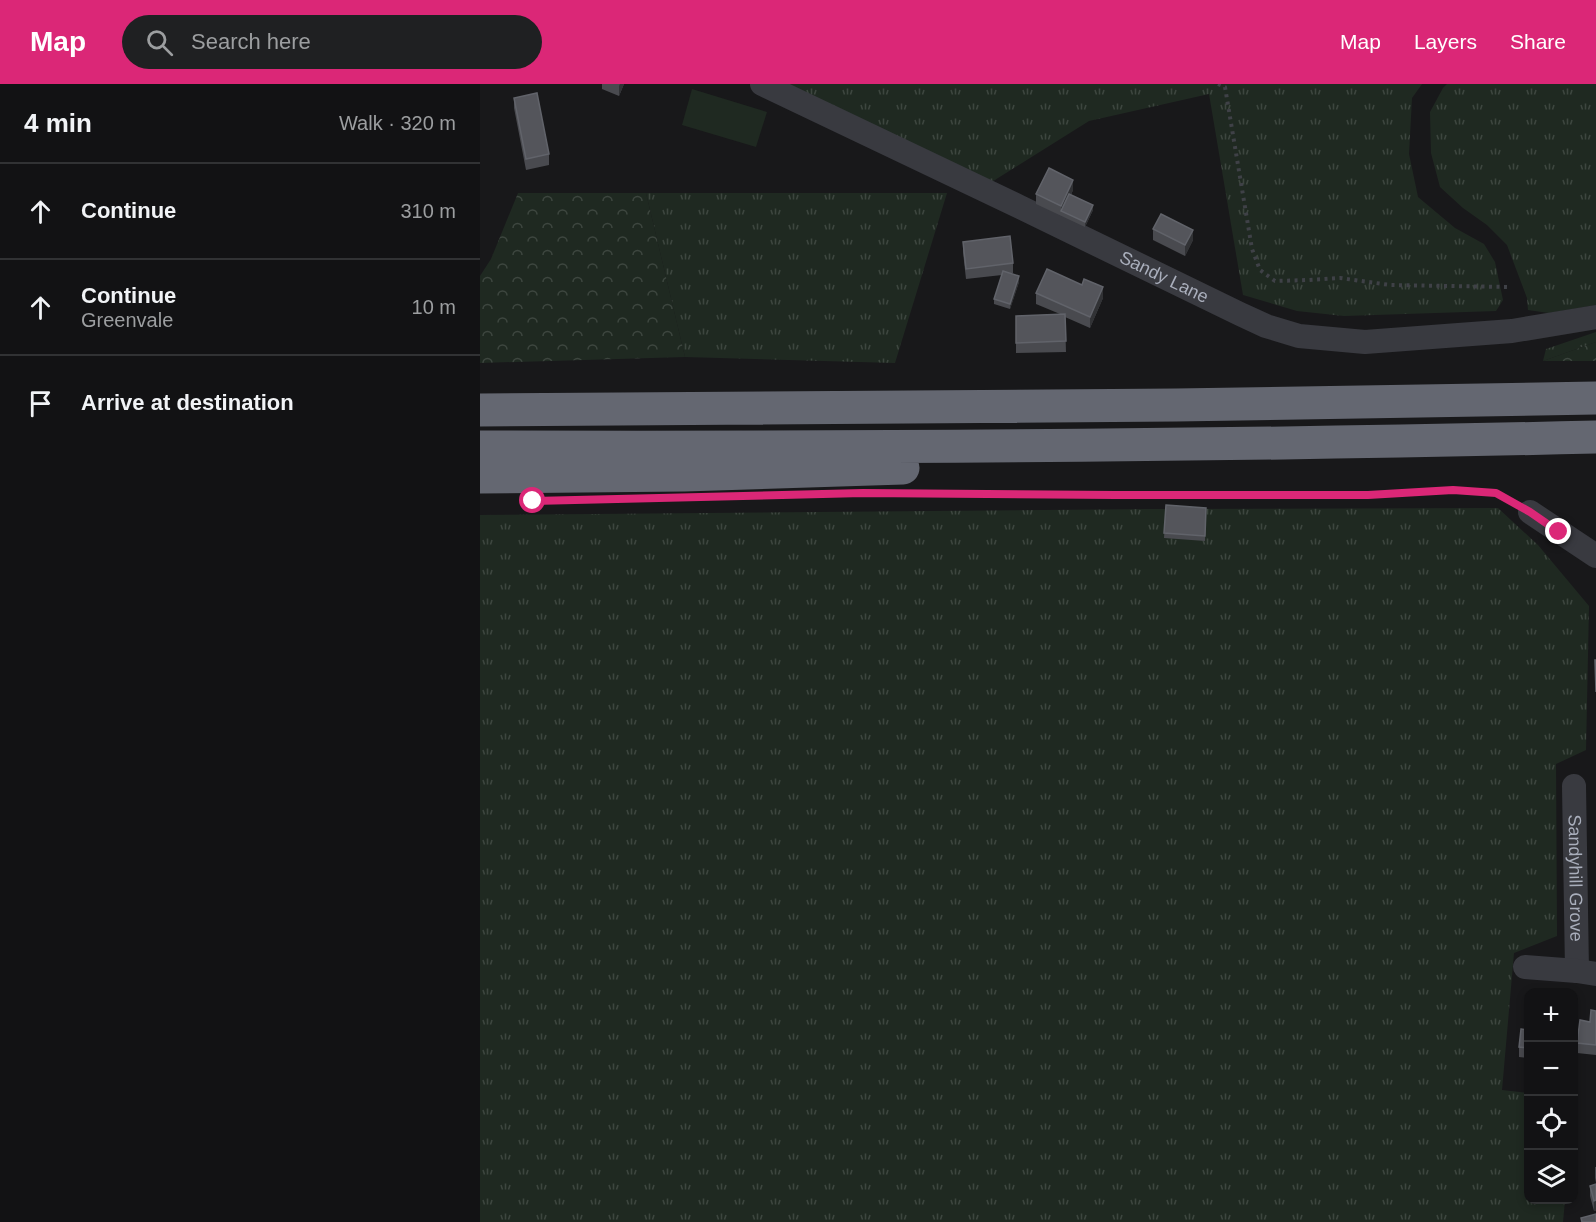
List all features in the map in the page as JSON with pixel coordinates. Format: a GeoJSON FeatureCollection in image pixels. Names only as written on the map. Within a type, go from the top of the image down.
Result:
{"type":"FeatureCollection","features":[{"type":"Feature","properties":{"kind":"highway"},"geometry":{"type":"LineString","coordinates":[[480,396],[649,397],[815,407]]}},
{"type":"Feature","properties":{"kind":"highway"},"geometry":{"type":"LineString","coordinates":[[480,410],[1176,405],[1596,399]]}},
{"type":"Feature","properties":{"kind":"highway"},"geometry":{"type":"LineString","coordinates":[[480,447],[694,448],[1596,437]]}},
{"type":"Feature","properties":{"kind":"highway"},"geometry":{"type":"LineString","coordinates":[[480,477],[901,468],[1043,460],[1258,442]]}},
{"type":"Feature","properties":{"kind":"street","name":"Sandy Lane"},"geometry":{"type":"LineString","coordinates":[[762,84],[1240,314],[1266,326],[1299,336],[1365,342],[1512,331],[1596,317]]}},
{"type":"Feature","properties":{"kind":"street"},"geometry":{"type":"LineString","coordinates":[[1530,512],[1596,556]]}},
{"type":"Feature","properties":{"kind":"street","name":"Sandyhill Grove"},"geometry":{"type":"LineString","coordinates":[[1574,786],[1587,972]]}},
{"type":"Feature","properties":{"kind":"street"},"geometry":{"type":"LineString","coordinates":[[1525,967],[1587,972]]}},
{"type":"Feature","properties":{"kind":"path"},"geometry":{"type":"LineString","coordinates":[[1218,84],[1225,87],[1252,249],[1260,270],[1275,281],[1340,278],[1389,285],[1507,287]]}},
{"type":"Feature","properties":{"kind":"path"},"geometry":{"type":"LineString","coordinates":[[909,494],[1368,495],[1453,490],[1496,493],[1530,512]]}},
{"type":"Feature","properties":{"kind":"green space"},"geometry":{"type":"Polygon","coordinates":[[[779,84],[1422,84],[1412,98],[1409,154],[1418,197],[1455,228],[1484,244],[1495,262],[1503,300],[1496,311],[1344,316],[1297,311],[1243,295],[1209,94],[1089,121],[990,183],[779,84]]]}},
{"type":"Feature","properties":{"kind":"green space"},"geometry":{"type":"Polygon","coordinates":[[[1447,84],[1596,84],[1596,305],[1549,313],[1528,310],[1527,298],[1507,245],[1487,225],[1463,208],[1440,187],[1431,153],[1430,112],[1447,84]]]}},
{"type":"Feature","properties":{"kind":"green space"},"geometry":{"type":"Polygon","coordinates":[[[692,89],[767,112],[756,147],[682,125],[692,89]]]}},
{"type":"Feature","properties":{"kind":"green space"},"geometry":{"type":"Polygon","coordinates":[[[518,193],[646,193],[685,357],[480,363],[480,276],[491,259],[518,193]]]}},
{"type":"Feature","properties":{"kind":"green space"},"geometry":{"type":"Polygon","coordinates":[[[646,193],[947,193],[895,363],[685,357],[646,193]]]}},
{"type":"Feature","properties":{"kind":"green space"},"geometry":{"type":"Polygon","coordinates":[[[1596,332],[1596,342],[1543,361],[1546,349],[1596,332]]]}},
{"type":"Feature","properties":{"kind":"green space"},"geometry":{"type":"Polygon","coordinates":[[[1596,342],[1596,361],[1543,361],[1596,342]]]}},
{"type":"Feature","properties":{"kind":"green space"},"geometry":{"type":"Polygon","coordinates":[[[1498,508],[1538,545],[1589,606],[1586,750],[1556,764],[1557,936],[1514,953],[1502,1090],[1524,1093],[1524,1204],[1565,1204],[1563,1222],[480,1222],[480,515],[1498,508]]]}},
{"type":"Feature","properties":{"kind":"building"},"geometry":{"type":"Polygon","coordinates":[[[537,93],[549,154],[526,159],[514,98],[537,93]]]}},
{"type":"Feature","properties":{"kind":"building"},"geometry":{"type":"Polygon","coordinates":[[[1049,168],[1073,180],[1061,206],[1036,194],[1049,168]]]}},
{"type":"Feature","properties":{"kind":"building"},"geometry":{"type":"Polygon","coordinates":[[[1069,194],[1093,205],[1085,222],[1061,211],[1069,194]]]}},
{"type":"Feature","properties":{"kind":"building"},"geometry":{"type":"Polygon","coordinates":[[[1161,214],[1193,230],[1185,245],[1153,229],[1161,214]]]}},
{"type":"Feature","properties":{"kind":"building"},"geometry":{"type":"Polygon","coordinates":[[[1010,236],[1013,263],[966,269],[963,242],[1010,236]]]}},
{"type":"Feature","properties":{"kind":"building"},"geometry":{"type":"Polygon","coordinates":[[[1047,269],[1082,285],[1084,279],[1103,287],[1090,317],[1036,293],[1047,269]]]}},
{"type":"Feature","properties":{"kind":"building"},"geometry":{"type":"Polygon","coordinates":[[[1003,271],[1019,276],[1010,304],[994,299],[1003,271]]]}},
{"type":"Feature","properties":{"kind":"building"},"geometry":{"type":"Polygon","coordinates":[[[1065,314],[1066,341],[1016,343],[1016,316],[1065,314]]]}},
{"type":"Feature","properties":{"kind":"building"},"geometry":{"type":"Polygon","coordinates":[[[1166,505],[1206,508],[1205,536],[1164,533],[1166,505]]]}},
{"type":"Feature","properties":{"kind":"building"},"geometry":{"type":"Polygon","coordinates":[[[1591,1010],[1596,1011],[1596,1045],[1578,1043],[1580,1020],[1590,1022],[1591,1010]]]}},
{"type":"Feature","properties":{"kind":"building"},"geometry":{"type":"Polygon","coordinates":[[[1521,1029],[1524,1029],[1524,1048],[1519,1047],[1521,1029]]]}},
{"type":"Feature","properties":{"kind":"building"},"geometry":{"type":"Polygon","coordinates":[[[1596,1184],[1596,1200],[1594,1201],[1590,1186],[1596,1184]]]}},
{"type":"Feature","properties":{"kind":"building"},"geometry":{"type":"Polygon","coordinates":[[[1596,1214],[1596,1222],[1582,1222],[1581,1218],[1596,1214]]]}},
{"type":"Feature","properties":{"kind":"route"},"geometry":{"type":"LineString","coordinates":[[533,501],[863,493],[1368,495],[1453,490],[1496,493],[1559,532]]}}]}
